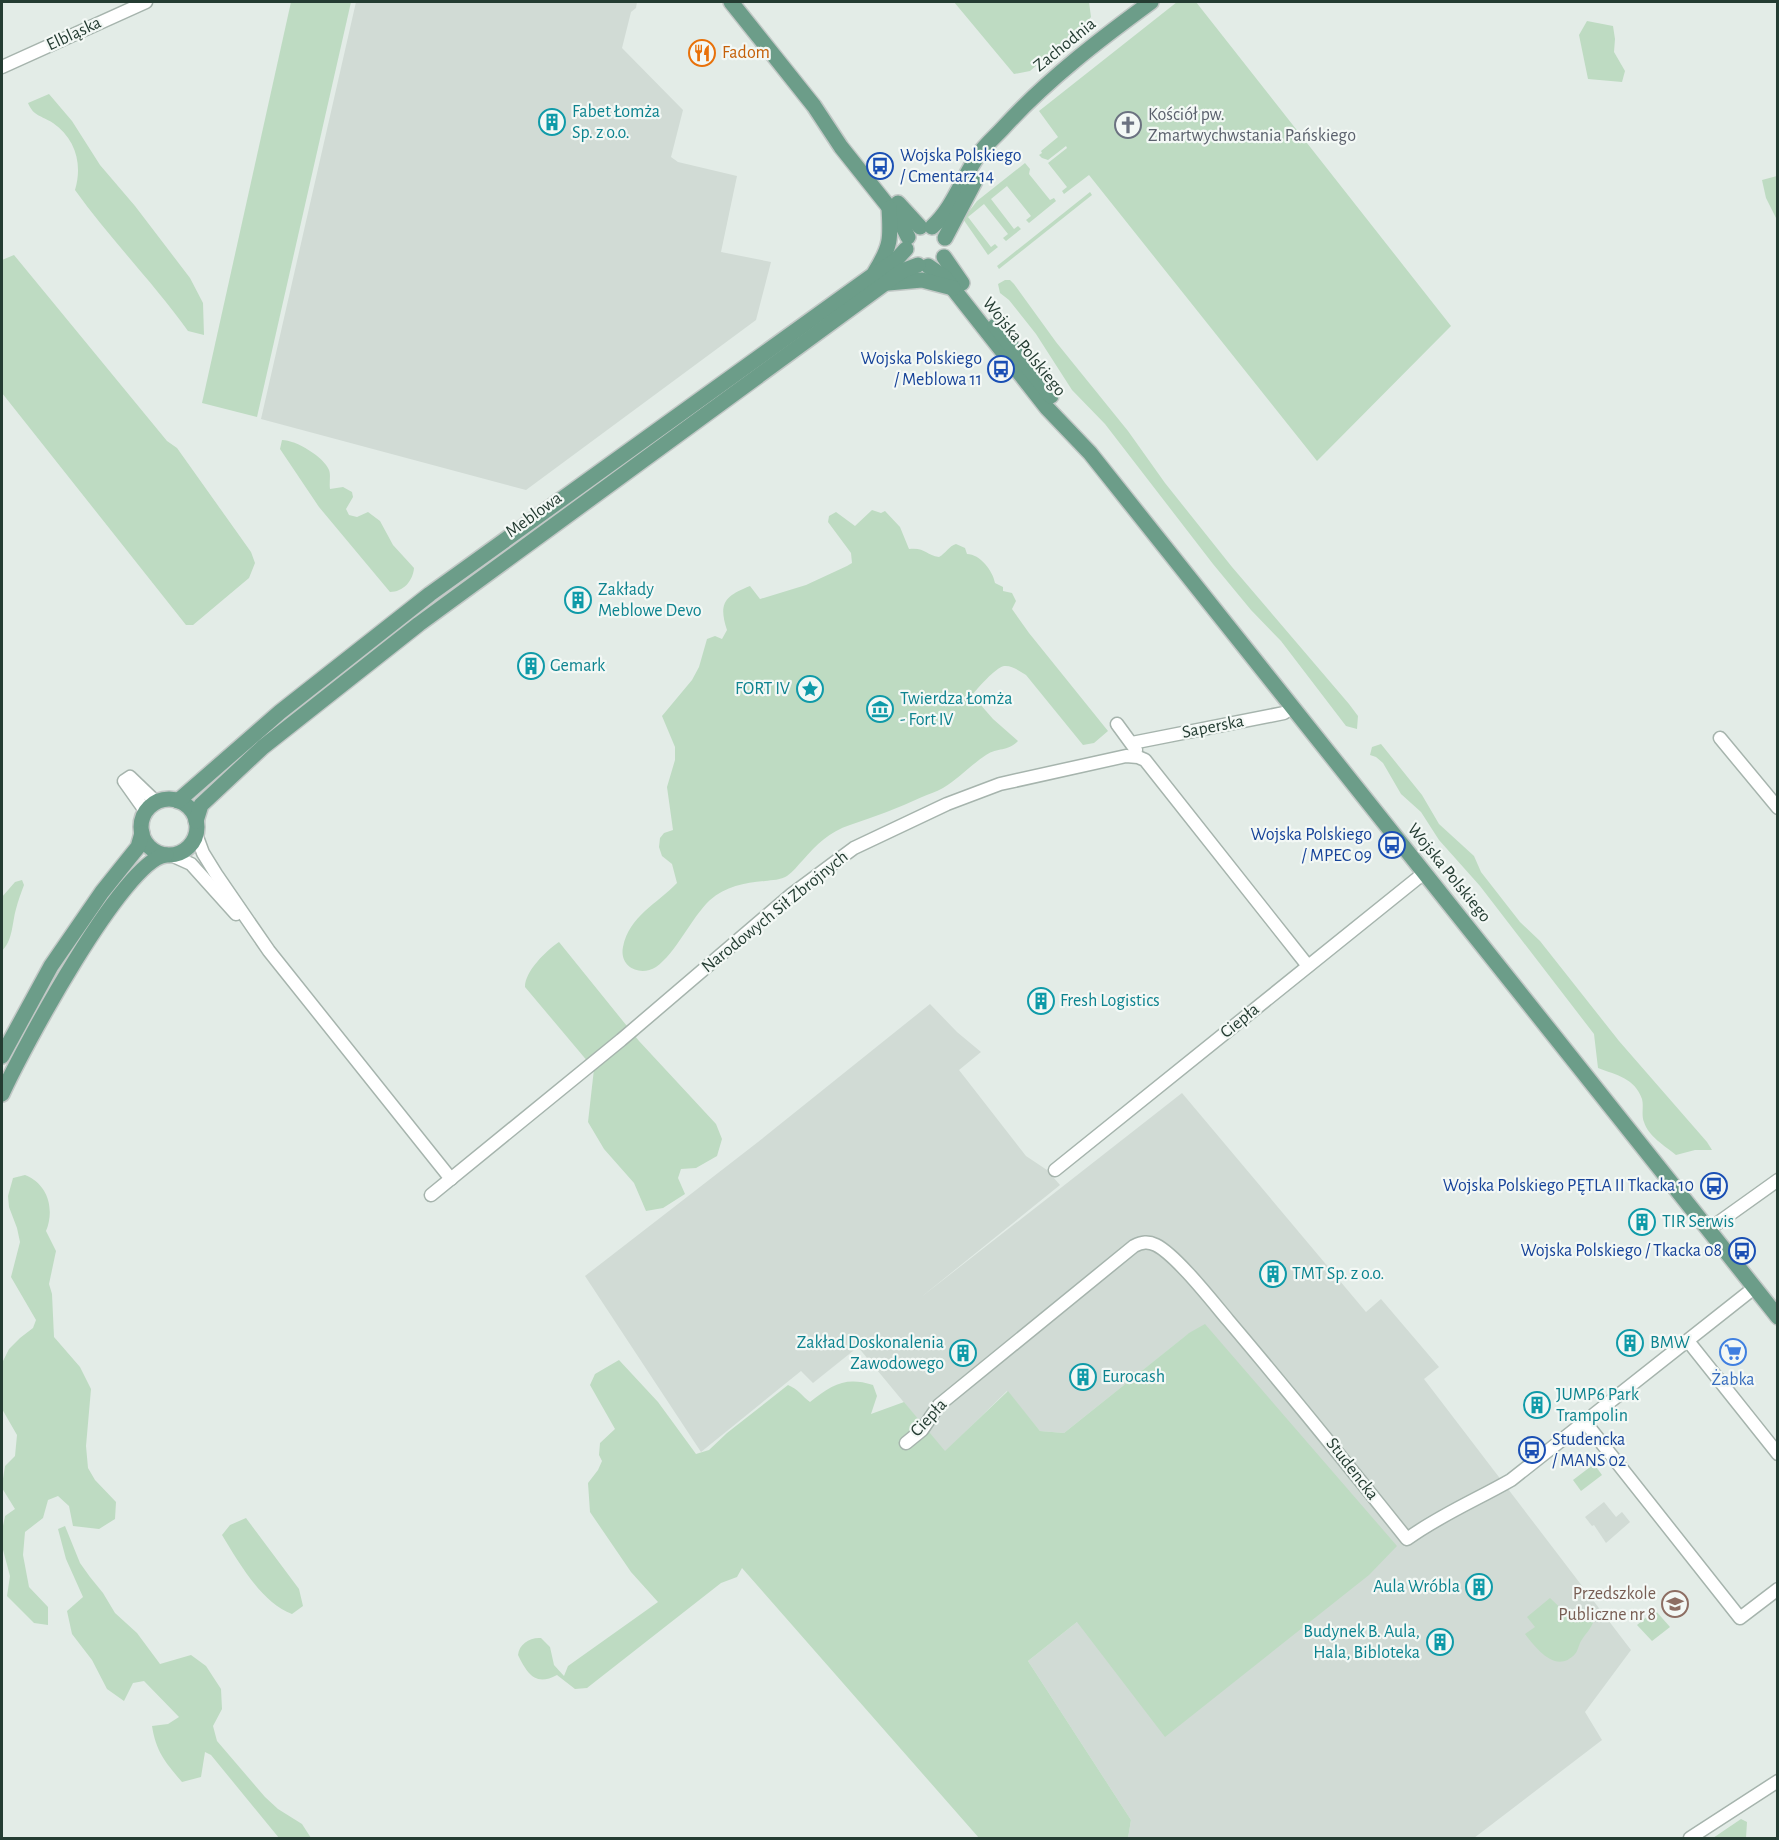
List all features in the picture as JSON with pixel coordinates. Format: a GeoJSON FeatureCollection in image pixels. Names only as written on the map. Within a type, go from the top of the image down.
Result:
{"type":"FeatureCollection","features":[{"type":"Feature","properties":{"kind":"main road"},"geometry":{"type":"LineString","coordinates":[[731,2],[814,106],[841,147],[900,221],[912,260],[923,266],[937,264],[944,257],[947,247],[945,238],[938,230],[926,227],[907,215],[845,137],[814,106]]}},
{"type":"Feature","properties":{"kind":"main road","name":"Zachodnia"},"geometry":{"type":"LineString","coordinates":[[926,227],[948,209],[979,154],[1039,91],[1151,2]]}},
{"type":"Feature","properties":{"kind":"main road","name":"Zachodnia"},"geometry":{"type":"LineString","coordinates":[[945,238],[1007,124]]}},
{"type":"Feature","properties":{"kind":"main road"},"geometry":{"type":"LineString","coordinates":[[873,275],[889,245],[889,208]]}},
{"type":"Feature","properties":{"kind":"main road"},"geometry":{"type":"LineString","coordinates":[[907,243],[915,230],[926,227]]}},
{"type":"Feature","properties":{"kind":"main road","name":"Meblowa"},"geometry":{"type":"LineString","coordinates":[[178,801],[280,712],[430,594],[895,261],[907,243]]}},
{"type":"Feature","properties":{"kind":"main road","name":"Wojska Polskiego"},"geometry":{"type":"LineString","coordinates":[[944,257],[952,271],[1051,396],[1090,453],[1778,1317]]}},
{"type":"Feature","properties":{"kind":"main road","name":"Meblowa"},"geometry":{"type":"LineString","coordinates":[[196,827],[201,805],[263,747],[426,618],[902,272],[923,266]]}},
{"type":"Feature","properties":{"kind":"main road","name":"Wojska Polskiego"},"geometry":{"type":"LineString","coordinates":[[923,266],[940,274],[1047,408],[1090,453]]}},
{"type":"Feature","properties":{"kind":"main road"},"geometry":{"type":"LineString","coordinates":[[888,283],[922,280],[953,289]]}},
{"type":"Feature","properties":{"kind":"main road"},"geometry":{"type":"LineString","coordinates":[[2,1056],[51,966],[96,900],[138,847],[142,833],[142,819],[151,807],[167,799],[188,806],[196,827],[193,840],[184,850],[155,858],[147,864],[117,901],[83,947],[39,1019],[2,1094]]}},
{"type":"Feature","properties":{"kind":"main road"},"geometry":{"type":"LineString","coordinates":[[142,833],[151,848],[168,855]]}},
{"type":"Feature","properties":{"kind":"street","name":"Elbląska"},"geometry":{"type":"LineString","coordinates":[[2,68],[146,2]]}},
{"type":"Feature","properties":{"kind":"street","name":"Saperska"},"geometry":{"type":"LineString","coordinates":[[1132,743],[1284,713],[1293,708]]}},
{"type":"Feature","properties":{"kind":"street"},"geometry":{"type":"LineString","coordinates":[[1117,724],[1132,743],[1138,757],[1150,766],[1308,966]]}},
{"type":"Feature","properties":{"kind":"street"},"geometry":{"type":"LineString","coordinates":[[1720,738],[1778,808]]}},
{"type":"Feature","properties":{"kind":"street","name":"Narodowych Sił Zbrojnych"},"geometry":{"type":"LineString","coordinates":[[431,1195],[621,1040],[792,894],[854,848],[947,804],[1000,784],[1125,756],[1138,757]]}},
{"type":"Feature","properties":{"kind":"street"},"geometry":{"type":"LineString","coordinates":[[127,779],[151,807]]}},
{"type":"Feature","properties":{"kind":"street"},"geometry":{"type":"LineString","coordinates":[[196,827],[203,853],[211,867],[269,951]]}},
{"type":"Feature","properties":{"kind":"street"},"geometry":{"type":"LineString","coordinates":[[168,855],[191,864],[269,951],[451,1179]]}},
{"type":"Feature","properties":{"kind":"street","name":"Ciepła"},"geometry":{"type":"LineString","coordinates":[[1055,1170],[1424,873]]}},
{"type":"Feature","properties":{"kind":"street"},"geometry":{"type":"LineString","coordinates":[[1708,1230],[1778,1180]]}},
{"type":"Feature","properties":{"kind":"street","name":"Ciepła"},"geometry":{"type":"LineString","coordinates":[[906,1443],[922,1430],[939,1405],[957,1390],[1134,1246],[1151,1243]]}},
{"type":"Feature","properties":{"kind":"street","name":"Studencka"},"geometry":{"type":"LineString","coordinates":[[1151,1243],[1164,1250],[1201,1289],[1310,1417],[1407,1539],[1434,1520],[1511,1480],[1754,1288]]}},
{"type":"Feature","properties":{"kind":"street"},"geometry":{"type":"LineString","coordinates":[[1688,1341],[1778,1454]]}},
{"type":"Feature","properties":{"kind":"street"},"geometry":{"type":"LineString","coordinates":[[1585,1422],[1740,1618],[1778,1589]]}},
{"type":"Feature","properties":{"kind":"street"},"geometry":{"type":"LineString","coordinates":[[1690,1839],[1778,1781]]}},
{"type":"Feature","properties":{"kind":"shaded area"},"geometry":{"type":"Polygon","coordinates":[[[356,2],[637,2],[636,8],[631,12],[622,48],[683,110],[671,157],[678,162],[737,176],[721,252],[771,262],[756,320],[526,490],[261,419],[356,2]]]}},
{"type":"Feature","properties":{"kind":"shaded area"},"geometry":{"type":"Polygon","coordinates":[[[930,1004],[957,1032],[981,1052],[959,1070],[1026,1156],[1047,1170],[1060,1185],[920,1298],[1182,1093],[1366,1312],[1381,1299],[1439,1367],[1424,1379],[1631,1650],[1585,1712],[1602,1740],[1474,1838],[1128,1838],[1131,1820],[1028,1661],[1077,1622],[1188,1334],[1064,1433],[1040,1431],[1007,1391],[945,1452],[858,1347],[813,1383],[801,1371],[701,1452],[585,1276],[758,1142],[930,1004]]]}},
{"type":"Feature","properties":{"kind":"shaded area"},"geometry":{"type":"Polygon","coordinates":[[[1604,1502],[1616,1517],[1622,1512],[1630,1522],[1606,1543],[1594,1525],[1592,1526],[1585,1517],[1604,1502]]]}},
{"type":"Feature","properties":{"kind":"green space"},"geometry":{"type":"Polygon","coordinates":[[[291,2],[351,2],[257,417],[202,403],[291,2]]]}},
{"type":"Feature","properties":{"kind":"green space"},"geometry":{"type":"Polygon","coordinates":[[[954,2],[1089,2],[1091,17],[1081,30],[1075,32],[1030,71],[1014,74],[954,2]]]}},
{"type":"Feature","properties":{"kind":"green space"},"geometry":{"type":"Polygon","coordinates":[[[1177,2],[1196,2],[1451,326],[1317,461],[1089,175],[1064,194],[1062,191],[1067,187],[1048,163],[1067,148],[1066,146],[1048,160],[1039,155],[1058,137],[1039,111],[1177,2]]]}},
{"type":"Feature","properties":{"kind":"green space"},"geometry":{"type":"Polygon","coordinates":[[[1587,21],[1613,26],[1614,52],[1625,71],[1622,82],[1588,79],[1579,35],[1587,21]]]}},
{"type":"Feature","properties":{"kind":"green space"},"geometry":{"type":"Polygon","coordinates":[[[49,94],[72,121],[100,165],[135,206],[190,278],[203,303],[204,335],[188,331],[75,190],[78,171],[72,144],[61,129],[35,113],[28,103],[49,94]]]}},
{"type":"Feature","properties":{"kind":"green space"},"geometry":{"type":"Polygon","coordinates":[[[1025,163],[1030,169],[1029,174],[1050,200],[1054,198],[1056,201],[1029,223],[1026,220],[1031,216],[1007,186],[991,199],[1014,229],[1018,226],[1021,229],[1006,241],[1003,238],[1008,234],[984,204],[968,217],[991,247],[995,244],[998,247],[988,255],[963,219],[977,201],[1025,163]]]}},
{"type":"Feature","properties":{"kind":"green space"},"geometry":{"type":"Polygon","coordinates":[[[1778,176],[1777,220],[1766,198],[1762,180],[1778,176]]]}},
{"type":"Feature","properties":{"kind":"green space"},"geometry":{"type":"Polygon","coordinates":[[[1090,192],[1092,195],[999,269],[997,266],[1090,192]]]}},
{"type":"Feature","properties":{"kind":"green space"},"geometry":{"type":"Polygon","coordinates":[[[14,255],[167,441],[177,448],[251,552],[255,563],[249,578],[193,625],[186,625],[2,393],[2,260],[14,255]]]}},
{"type":"Feature","properties":{"kind":"green space"},"geometry":{"type":"Polygon","coordinates":[[[1010,280],[1014,284],[1056,342],[1128,431],[1165,483],[1232,567],[1349,704],[1358,716],[1357,729],[1346,726],[1281,641],[1251,610],[1213,564],[1105,424],[1072,390],[1036,334],[1009,300],[1000,293],[998,284],[1010,280]]]}},
{"type":"Feature","properties":{"kind":"green space"},"geometry":{"type":"Polygon","coordinates":[[[282,440],[302,446],[322,460],[329,470],[330,489],[343,487],[352,492],[353,497],[346,509],[349,515],[357,517],[368,512],[380,521],[393,545],[414,568],[412,577],[403,588],[390,592],[319,507],[280,449],[282,440]]]}},
{"type":"Feature","properties":{"kind":"green space"},"geometry":{"type":"Polygon","coordinates":[[[872,510],[881,513],[885,511],[900,527],[909,549],[919,549],[939,557],[956,544],[965,548],[967,554],[981,560],[989,569],[995,583],[1003,587],[1003,591],[1012,593],[1016,601],[1012,609],[1108,731],[1094,743],[1083,745],[1026,675],[1010,666],[1004,666],[996,670],[972,695],[993,719],[1018,741],[986,755],[940,789],[836,831],[818,844],[785,877],[743,884],[723,891],[703,907],[677,944],[656,967],[644,971],[632,968],[624,960],[623,947],[626,936],[637,919],[677,883],[672,864],[662,856],[659,847],[660,838],[664,833],[673,830],[667,787],[675,760],[675,747],[662,716],[692,680],[699,667],[707,639],[715,636],[722,639],[727,630],[723,613],[729,597],[750,586],[760,599],[806,585],[852,563],[851,553],[828,522],[829,516],[836,512],[855,526],[872,510]]]}},
{"type":"Feature","properties":{"kind":"green space"},"geometry":{"type":"Polygon","coordinates":[[[1381,744],[1422,795],[1439,824],[1474,856],[1481,872],[1520,922],[1540,941],[1619,1041],[1712,1150],[1695,1150],[1676,1155],[1649,1132],[1643,1119],[1642,1099],[1635,1086],[1618,1075],[1598,1068],[1594,1034],[1480,886],[1439,840],[1421,812],[1401,794],[1383,763],[1370,755],[1372,747],[1381,744]]]}},
{"type":"Feature","properties":{"kind":"green space"},"geometry":{"type":"Polygon","coordinates":[[[22,880],[24,885],[10,937],[2,951],[2,897],[15,882],[22,880]]]}},
{"type":"Feature","properties":{"kind":"green space"},"geometry":{"type":"Polygon","coordinates":[[[559,942],[639,1041],[716,1124],[722,1139],[717,1156],[696,1168],[681,1169],[678,1178],[685,1194],[663,1208],[646,1211],[634,1183],[604,1149],[588,1122],[594,1069],[525,987],[532,968],[559,942]]]}},
{"type":"Feature","properties":{"kind":"green space"},"geometry":{"type":"Polygon","coordinates":[[[25,1175],[39,1184],[48,1198],[50,1214],[46,1231],[56,1251],[49,1284],[52,1294],[54,1337],[80,1367],[91,1389],[86,1446],[88,1468],[95,1480],[116,1502],[115,1519],[99,1529],[73,1526],[69,1506],[58,1496],[48,1500],[43,1518],[25,1532],[23,1555],[29,1587],[48,1607],[48,1625],[34,1623],[7,1596],[10,1576],[2,1546],[5,1516],[15,1509],[2,1485],[5,1466],[15,1456],[17,1435],[2,1409],[2,1363],[9,1349],[33,1328],[36,1320],[11,1277],[20,1242],[9,1207],[8,1196],[13,1178],[25,1175]]]}},
{"type":"Feature","properties":{"kind":"green space"},"geometry":{"type":"Polygon","coordinates":[[[1205,1324],[1397,1546],[1369,1575],[1165,1737],[1077,1622],[1028,1661],[1131,1820],[1128,1838],[979,1838],[742,1568],[737,1577],[721,1583],[587,1688],[575,1689],[557,1675],[537,1679],[528,1672],[518,1655],[520,1648],[526,1642],[541,1638],[550,1647],[554,1665],[564,1676],[568,1666],[658,1602],[631,1572],[590,1512],[588,1483],[602,1461],[599,1455],[600,1443],[615,1429],[590,1385],[595,1374],[619,1360],[658,1402],[696,1454],[709,1450],[788,1385],[810,1402],[832,1387],[854,1381],[873,1385],[877,1396],[871,1414],[904,1402],[945,1451],[1008,1391],[1040,1431],[1064,1433],[1189,1333],[1205,1324]]]}},
{"type":"Feature","properties":{"kind":"green space"},"geometry":{"type":"Polygon","coordinates":[[[1594,1464],[1602,1475],[1581,1491],[1573,1480],[1594,1464]]]}},
{"type":"Feature","properties":{"kind":"green space"},"geometry":{"type":"Polygon","coordinates":[[[246,1518],[299,1589],[303,1606],[292,1614],[281,1609],[261,1591],[243,1569],[222,1535],[230,1525],[246,1518]]]}},
{"type":"Feature","properties":{"kind":"green space"},"geometry":{"type":"Polygon","coordinates":[[[65,1526],[80,1563],[115,1613],[137,1633],[160,1664],[191,1655],[206,1666],[221,1689],[222,1709],[213,1726],[217,1741],[265,1797],[278,1809],[302,1824],[311,1838],[279,1838],[211,1755],[205,1752],[201,1777],[182,1782],[162,1757],[152,1726],[168,1724],[179,1717],[144,1681],[133,1683],[124,1701],[107,1689],[92,1660],[72,1634],[67,1611],[83,1597],[66,1559],[58,1529],[65,1526]]]}},
{"type":"Feature","properties":{"kind":"green space"},"geometry":{"type":"Polygon","coordinates":[[[1550,1598],[1576,1623],[1587,1615],[1594,1620],[1576,1653],[1568,1660],[1561,1662],[1547,1657],[1525,1634],[1535,1627],[1527,1617],[1550,1598]]]}},
{"type":"Feature","properties":{"kind":"green space"},"geometry":{"type":"Polygon","coordinates":[[[1655,1610],[1670,1627],[1652,1641],[1637,1625],[1655,1610]]]}},
{"type":"Feature","properties":{"kind":"green space"},"geometry":{"type":"Polygon","coordinates":[[[1741,1819],[1747,1822],[1746,1838],[1713,1838],[1741,1819]]]}},
{"type":"Feature","properties":{"kind":"place","name":"Fadom"},"geometry":{"type":"Point","coordinates":[702,53]}},
{"type":"Feature","properties":{"kind":"place","name":"Fabet Łomża Sp. z o.o."},"geometry":{"type":"Point","coordinates":[552,122]}},
{"type":"Feature","properties":{"kind":"place","name":"Kościół pw. Zmartwychwstania Pańskiego"},"geometry":{"type":"Point","coordinates":[1128,125]}},
{"type":"Feature","properties":{"kind":"place","name":"Wojska Polskiego / Cmentarz 14"},"geometry":{"type":"Point","coordinates":[880,166]}},
{"type":"Feature","properties":{"kind":"place","name":"Wojska Polskiego / Meblowa 11"},"geometry":{"type":"Point","coordinates":[1001,369]}},
{"type":"Feature","properties":{"kind":"place","name":"Zakłady Meblowe Devo"},"geometry":{"type":"Point","coordinates":[578,600]}},
{"type":"Feature","properties":{"kind":"place","name":"Gemark"},"geometry":{"type":"Point","coordinates":[531,666]}},
{"type":"Feature","properties":{"kind":"place","name":"FORT IV"},"geometry":{"type":"Point","coordinates":[810,689]}},
{"type":"Feature","properties":{"kind":"place","name":"Twierdza Łomża - Fort IV"},"geometry":{"type":"Point","coordinates":[880,709]}},
{"type":"Feature","properties":{"kind":"place","name":"Wojska Polskiego / MPEC 09"},"geometry":{"type":"Point","coordinates":[1392,845]}},
{"type":"Feature","properties":{"kind":"place","name":"Fresh Logistics"},"geometry":{"type":"Point","coordinates":[1041,1001]}},
{"type":"Feature","properties":{"kind":"place","name":"Wojska Polskiego PĘTLA II Tkacka 10"},"geometry":{"type":"Point","coordinates":[1714,1186]}},
{"type":"Feature","properties":{"kind":"place","name":"TIR Serwis"},"geometry":{"type":"Point","coordinates":[1642,1222]}},
{"type":"Feature","properties":{"kind":"place","name":"Wojska Polskiego / Tkacka 08"},"geometry":{"type":"Point","coordinates":[1742,1251]}},
{"type":"Feature","properties":{"kind":"place","name":"TMT Sp. z o.o."},"geometry":{"type":"Point","coordinates":[1273,1274]}},
{"type":"Feature","properties":{"kind":"place","name":"BMW"},"geometry":{"type":"Point","coordinates":[1630,1343]}},
{"type":"Feature","properties":{"kind":"place","name":"Żabka"},"geometry":{"type":"Point","coordinates":[1733,1352]}},
{"type":"Feature","properties":{"kind":"place","name":"Zakład Doskonalenia Zawodowego"},"geometry":{"type":"Point","coordinates":[963,1353]}},
{"type":"Feature","properties":{"kind":"place","name":"Eurocash"},"geometry":{"type":"Point","coordinates":[1083,1377]}},
{"type":"Feature","properties":{"kind":"place","name":"JUMP6 Park Trampolin"},"geometry":{"type":"Point","coordinates":[1537,1405]}},
{"type":"Feature","properties":{"kind":"place","name":"Studencka / MANS 02"},"geometry":{"type":"Point","coordinates":[1532,1450]}},
{"type":"Feature","properties":{"kind":"place","name":"Aula Wróbla"},"geometry":{"type":"Point","coordinates":[1479,1587]}},
{"type":"Feature","properties":{"kind":"place","name":"Przedszkole Publiczne nr 8"},"geometry":{"type":"Point","coordinates":[1675,1604]}},
{"type":"Feature","properties":{"kind":"place","name":"Budynek B. Aula, Hala, Bibloteka"},"geometry":{"type":"Point","coordinates":[1440,1642]}}]}
